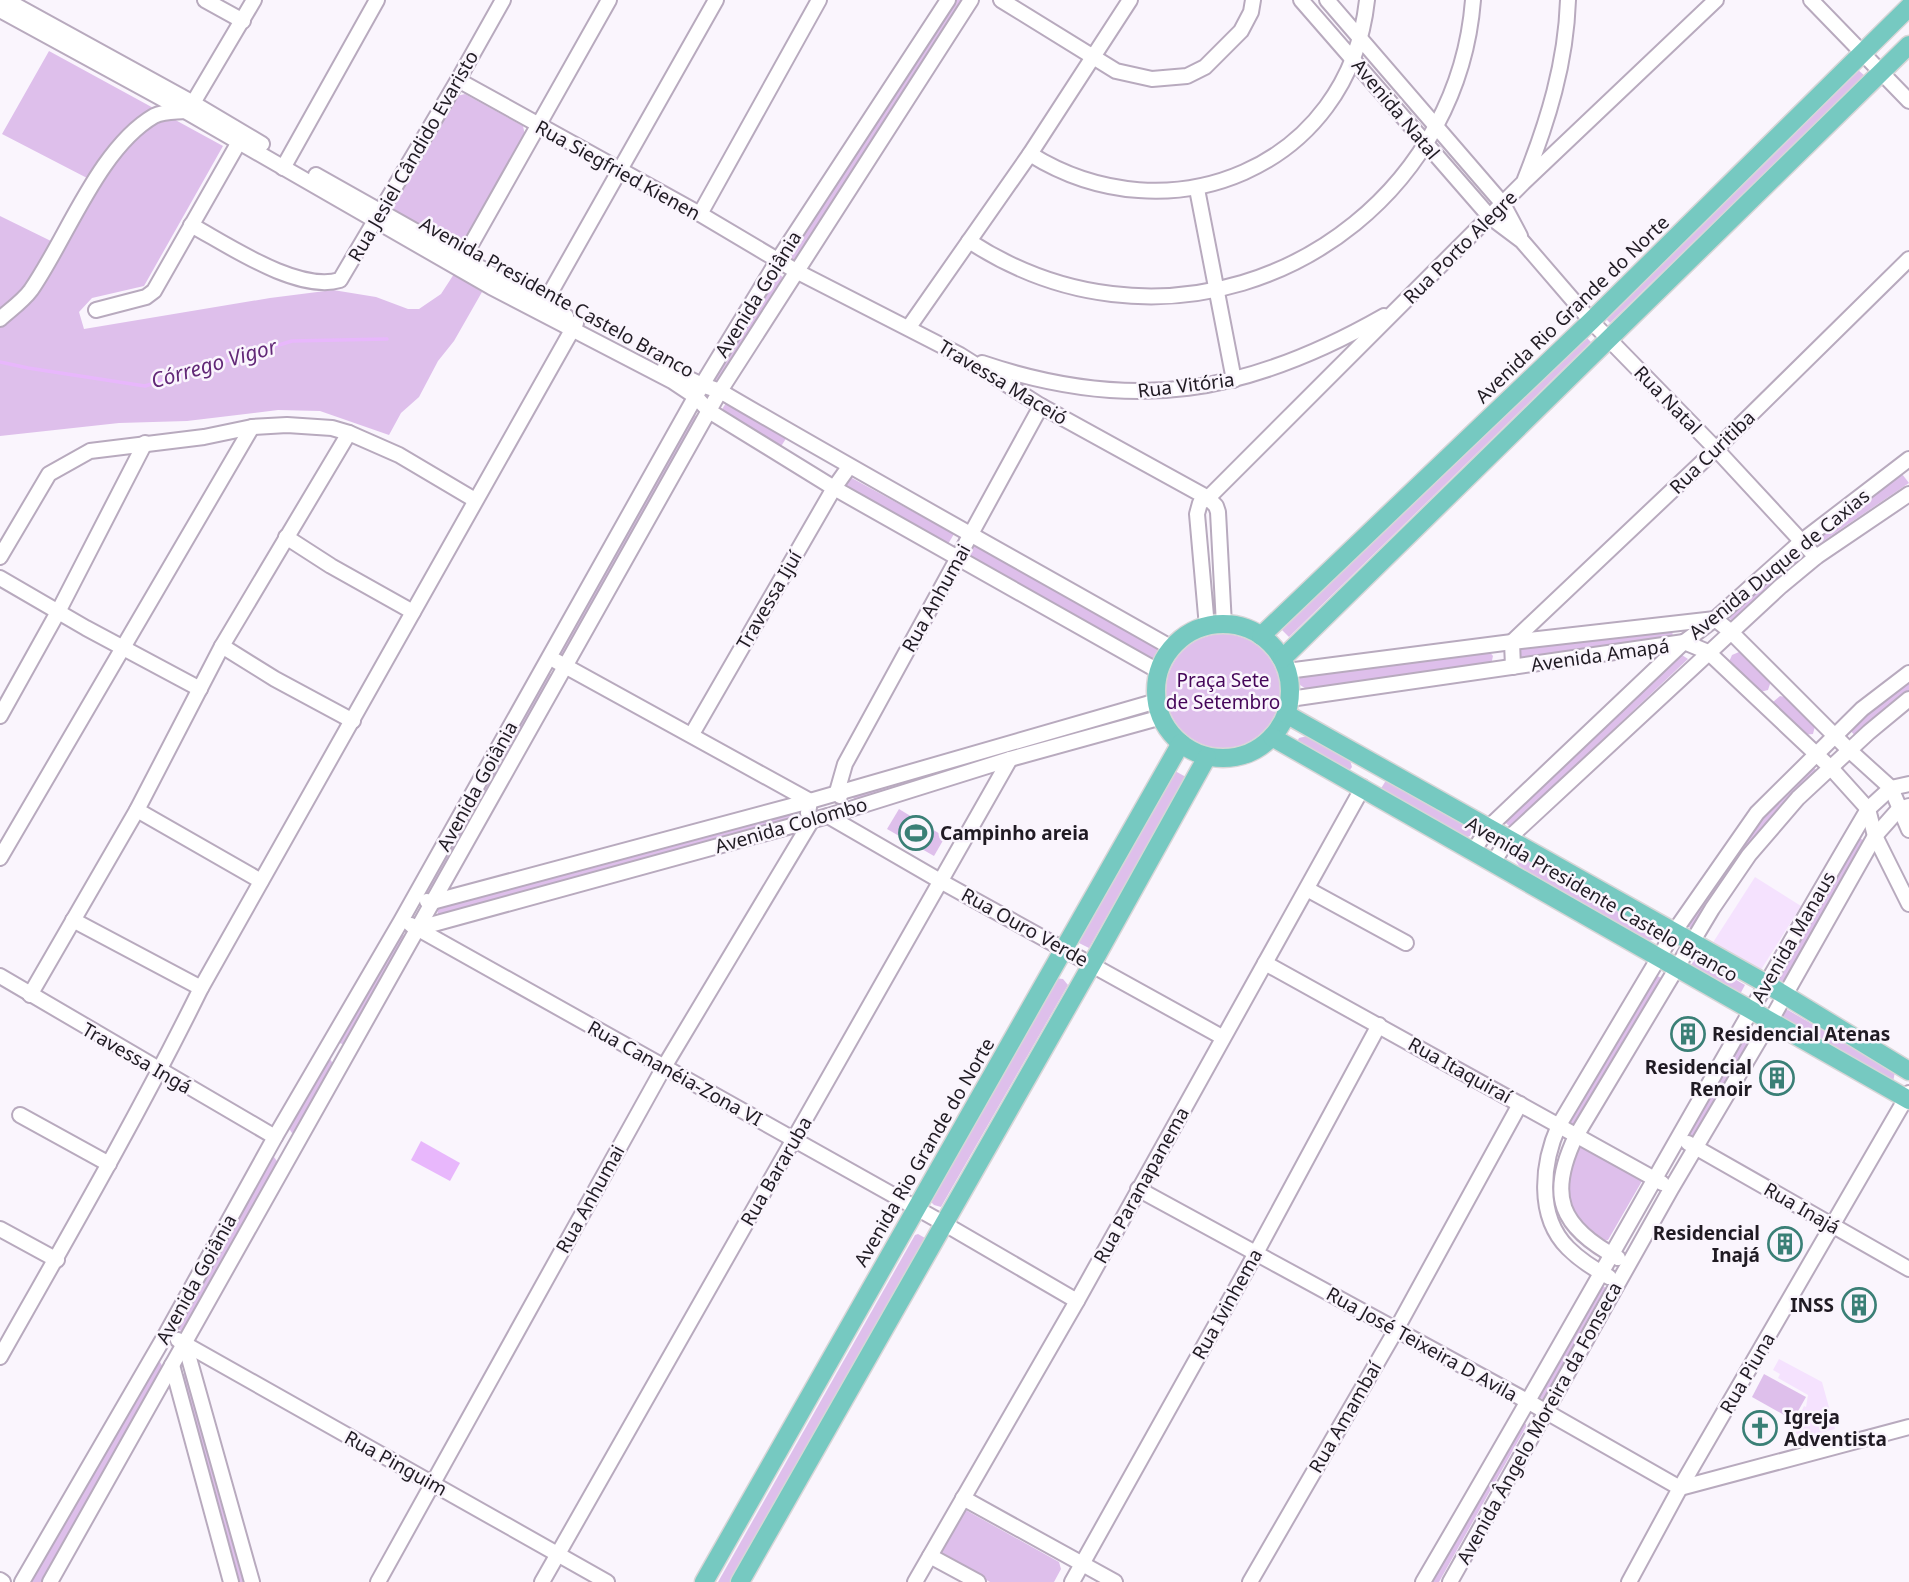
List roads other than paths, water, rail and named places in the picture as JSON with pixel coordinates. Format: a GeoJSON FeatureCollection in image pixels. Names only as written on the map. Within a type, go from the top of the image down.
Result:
{"type":"FeatureCollection","features":[{"type":"Feature","properties":{"kind":"main road","name":"Avenida Rio Grande do Norte"},"geometry":{"type":"LineString","coordinates":[[1261,636],[1591,321],[1909,7]]}},
{"type":"Feature","properties":{"kind":"main road"},"geometry":{"type":"LineString","coordinates":[[1285,665],[1909,45]]}},
{"type":"Feature","properties":{"kind":"main road"},"geometry":{"type":"LineString","coordinates":[[1216,626],[1249,630],[1261,636],[1285,665],[1288,707],[1272,737],[1242,755],[1231,757],[1207,757],[1181,743],[1174,736],[1160,709],[1157,682],[1172,648],[1189,634],[1216,626]]}},
{"type":"Feature","properties":{"kind":"main road","name":"Avenida Presidente Castelo Branco"},"geometry":{"type":"LineString","coordinates":[[1288,707],[1375,766],[1509,838],[1785,995],[1909,1071]]}},
{"type":"Feature","properties":{"kind":"main road","name":"Avenida Presidente Castelo Branco"},"geometry":{"type":"LineString","coordinates":[[1272,737],[1474,850],[1658,958],[1908,1097]]}},
{"type":"Feature","properties":{"kind":"main road","name":"Avenida Rio Grande do Norte"},"geometry":{"type":"LineString","coordinates":[[704,1582],[1181,743]]}},
{"type":"Feature","properties":{"kind":"main road"},"geometry":{"type":"LineString","coordinates":[[740,1582],[1207,757]]}},
{"type":"Feature","properties":{"kind":"main road"},"geometry":{"type":"LineString","coordinates":[[1363,787],[1375,766]]}},
{"type":"Feature","properties":{"kind":"street"},"geometry":{"type":"LineString","coordinates":[[205,0],[243,21]]}},
{"type":"Feature","properties":{"kind":"street"},"geometry":{"type":"LineString","coordinates":[[0,320],[30,292],[110,158],[154,116],[189,107],[254,0]]}},
{"type":"Feature","properties":{"kind":"street"},"geometry":{"type":"LineString","coordinates":[[285,164],[377,0]]}},
{"type":"Feature","properties":{"kind":"street","name":"Rua Jesiel Cândido Evaristo"},"geometry":{"type":"LineString","coordinates":[[191,225],[283,274],[320,282],[340,279],[503,0]]}},
{"type":"Feature","properties":{"kind":"street"},"geometry":{"type":"LineString","coordinates":[[461,263],[609,0]]}},
{"type":"Feature","properties":{"kind":"street"},"geometry":{"type":"LineString","coordinates":[[544,304],[716,0]]}},
{"type":"Feature","properties":{"kind":"street"},"geometry":{"type":"LineString","coordinates":[[700,214],[820,0]]}},
{"type":"Feature","properties":{"kind":"street","name":"Avenida Goiânia"},"geometry":{"type":"LineString","coordinates":[[22,1582],[155,1354],[275,1137],[401,921],[699,391],[778,260],[948,0]]}},
{"type":"Feature","properties":{"kind":"street","name":"Avenida Goiânia"},"geometry":{"type":"LineString","coordinates":[[50,1582],[720,391],[971,0]]}},
{"type":"Feature","properties":{"kind":"street"},"geometry":{"type":"LineString","coordinates":[[1000,0],[1115,71],[1152,79],[1187,76],[1205,67],[1226,49],[1241,31],[1251,12],[1253,0]]}},
{"type":"Feature","properties":{"kind":"street"},"geometry":{"type":"LineString","coordinates":[[909,327],[1030,154],[1130,0]]}},
{"type":"Feature","properties":{"kind":"street","name":"Avenida Natal"},"geometry":{"type":"LineString","coordinates":[[1301,0],[1490,218]]}},
{"type":"Feature","properties":{"kind":"street","name":"Avenida Natal"},"geometry":{"type":"LineString","coordinates":[[1327,0],[1503,204]]}},
{"type":"Feature","properties":{"kind":"street"},"geometry":{"type":"LineString","coordinates":[[1030,154],[1051,167],[1106,186],[1167,191],[1197,189],[1218,183],[1264,163],[1287,146],[1326,109],[1339,90],[1361,39],[1367,0]]}},
{"type":"Feature","properties":{"kind":"street"},"geometry":{"type":"LineString","coordinates":[[969,241],[1025,271],[1086,290],[1164,296],[1215,290],[1265,275],[1312,253],[1334,239],[1383,198],[1437,128],[1463,58],[1473,0]]}},
{"type":"Feature","properties":{"kind":"street"},"geometry":{"type":"LineString","coordinates":[[1523,183],[1548,117],[1557,83],[1564,48],[1568,0]]}},
{"type":"Feature","properties":{"kind":"street","name":"Rua Porto Alegre"},"geometry":{"type":"LineString","coordinates":[[1208,498],[1523,183],[1716,0]]}},
{"type":"Feature","properties":{"kind":"street"},"geometry":{"type":"LineString","coordinates":[[1811,0],[1909,101]]}},
{"type":"Feature","properties":{"kind":"street","name":"Avenida Presidente Castelo Branco"},"geometry":{"type":"LineString","coordinates":[[11,7],[574,326],[699,391],[720,391],[849,467],[1172,648]]}},
{"type":"Feature","properties":{"kind":"street","name":"Rua Siegfried Kienen"},"geometry":{"type":"LineString","coordinates":[[458,80],[700,214],[796,271]]}},
{"type":"Feature","properties":{"kind":"street","name":"Avenida Presidente Castelo Branco"},"geometry":{"type":"LineString","coordinates":[[189,107],[239,142],[285,164]]}},
{"type":"Feature","properties":{"kind":"street"},"geometry":{"type":"LineString","coordinates":[[96,310],[146,297],[153,291],[239,142]]}},
{"type":"Feature","properties":{"kind":"street"},"geometry":{"type":"LineString","coordinates":[[1197,189],[1234,380]]}},
{"type":"Feature","properties":{"kind":"street","name":"Rua Natal"},"geometry":{"type":"LineString","coordinates":[[1503,204],[1522,241]]}},
{"type":"Feature","properties":{"kind":"street","name":"Rua Natal"},"geometry":{"type":"LineString","coordinates":[[1490,218],[1522,241],[1591,321],[1716,449],[1816,557]]}},
{"type":"Feature","properties":{"kind":"street","name":"Rua Curitiba"},"geometry":{"type":"LineString","coordinates":[[1511,642],[1716,449],[1909,259]]}},
{"type":"Feature","properties":{"kind":"street","name":"Avenida Presidente Castelo Branco"},"geometry":{"type":"LineString","coordinates":[[461,263],[544,304],[574,326]]}},
{"type":"Feature","properties":{"kind":"street","name":"Travessa Maceió"},"geometry":{"type":"LineString","coordinates":[[796,271],[960,355],[1041,406],[1208,498]]}},
{"type":"Feature","properties":{"kind":"street","name":"Rua Vitória"},"geometry":{"type":"LineString","coordinates":[[960,355],[1008,370],[1093,390],[1150,392],[1197,387],[1234,380],[1280,366],[1315,352],[1400,307]]}},
{"type":"Feature","properties":{"kind":"street"},"geometry":{"type":"LineString","coordinates":[[1,1354],[57,1260],[160,1072],[201,988],[574,326]]}},
{"type":"Feature","properties":{"kind":"street","name":"Avenida Presidente Castelo Branco"},"geometry":{"type":"LineString","coordinates":[[699,391],[709,411],[834,488],[1160,672]]}},
{"type":"Feature","properties":{"kind":"street","name":"Rua Anhumai"},"geometry":{"type":"LineString","coordinates":[[837,792],[845,764],[1041,406]]}},
{"type":"Feature","properties":{"kind":"street"},"geometry":{"type":"LineString","coordinates":[[0,557],[49,474],[90,451],[204,437],[252,427],[286,425],[332,428],[349,433],[399,455],[475,500]]}},
{"type":"Feature","properties":{"kind":"street"},"geometry":{"type":"LineString","coordinates":[[0,858],[252,427]]}},
{"type":"Feature","properties":{"kind":"street"},"geometry":{"type":"LineString","coordinates":[[30,995],[136,810],[222,646],[349,433]]}},
{"type":"Feature","properties":{"kind":"street"},"geometry":{"type":"LineString","coordinates":[[785,456],[797,436]]}},
{"type":"Feature","properties":{"kind":"street"},"geometry":{"type":"LineString","coordinates":[[0,716],[58,612],[145,443]]}},
{"type":"Feature","properties":{"kind":"street","name":"Avenida Duque de Caxias"},"geometry":{"type":"LineString","coordinates":[[1474,850],[1489,827],[1684,642],[1715,620],[1802,541],[1908,462]]}},
{"type":"Feature","properties":{"kind":"street","name":"Travessa Ijuí"},"geometry":{"type":"LineString","coordinates":[[692,734],[834,488],[849,467]]}},
{"type":"Feature","properties":{"kind":"street","name":"Avenida Duque de Caxias"},"geometry":{"type":"LineString","coordinates":[[1494,862],[1509,838],[1730,631],[1816,557],[1909,494]]}},
{"type":"Feature","properties":{"kind":"street"},"geometry":{"type":"LineString","coordinates":[[1208,498],[1218,512],[1216,626]]}},
{"type":"Feature","properties":{"kind":"street"},"geometry":{"type":"LineString","coordinates":[[286,537],[413,612]]}},
{"type":"Feature","properties":{"kind":"street"},"geometry":{"type":"LineString","coordinates":[[0,578],[201,690]]}},
{"type":"Feature","properties":{"kind":"street"},"geometry":{"type":"LineString","coordinates":[[1715,620],[1730,631],[1849,750],[1891,788],[1904,807],[1909,830]]}},
{"type":"Feature","properties":{"kind":"street","name":"Avenida Amapá"},"geometry":{"type":"LineString","coordinates":[[1285,665],[1715,620]]}},
{"type":"Feature","properties":{"kind":"street"},"geometry":{"type":"LineString","coordinates":[[1511,642],[1513,667]]}},
{"type":"Feature","properties":{"kind":"street","name":"Avenida Amapá"},"geometry":{"type":"LineString","coordinates":[[1288,707],[1513,667],[1684,642],[1708,652],[1831,768],[1868,809],[1875,836],[1909,904]]}},
{"type":"Feature","properties":{"kind":"street"},"geometry":{"type":"LineString","coordinates":[[222,646],[275,679],[353,720]]}},
{"type":"Feature","properties":{"kind":"street"},"geometry":{"type":"LineString","coordinates":[[549,657],[810,801],[808,813],[812,820]]}},
{"type":"Feature","properties":{"kind":"street"},"geometry":{"type":"LineString","coordinates":[[1619,1282],[1567,1247],[1557,1234],[1549,1215],[1545,1174],[1550,1143],[1674,932],[1757,813],[1834,734],[1909,673]]}},
{"type":"Feature","properties":{"kind":"street"},"geometry":{"type":"LineString","coordinates":[[1764,704],[1782,684]]}},
{"type":"Feature","properties":{"kind":"street"},"geometry":{"type":"LineString","coordinates":[[1629,1264],[1580,1234],[1571,1222],[1560,1188],[1562,1171],[1576,1136],[1692,942],[1749,855],[1798,798],[1909,699]]}},
{"type":"Feature","properties":{"kind":"street","name":"Avenida Colombo"},"geometry":{"type":"LineString","coordinates":[[432,902],[837,792],[1160,709]]}},
{"type":"Feature","properties":{"kind":"street","name":"Avenida Colombo"},"geometry":{"type":"LineString","coordinates":[[419,928],[835,814],[1160,709]]}},
{"type":"Feature","properties":{"kind":"street","name":"Rua Bararuba"},"geometry":{"type":"LineString","coordinates":[[542,1582],[1010,759]]}},
{"type":"Feature","properties":{"kind":"street","name":"Avenida Manaus"},"geometry":{"type":"LineString","coordinates":[[1423,1582],[1529,1402],[1653,1178],[1868,809],[1891,788],[1909,784]]}},
{"type":"Feature","properties":{"kind":"street","name":"Rua Paranapanema"},"geometry":{"type":"LineString","coordinates":[[915,1582],[1077,1301],[1363,787]]}},
{"type":"Feature","properties":{"kind":"street"},"geometry":{"type":"LineString","coordinates":[[835,814],[843,802],[837,792]]}},
{"type":"Feature","properties":{"kind":"street","name":"Avenida Manaus"},"geometry":{"type":"LineString","coordinates":[[1629,1264],[1875,836],[1904,807]]}},
{"type":"Feature","properties":{"kind":"street"},"geometry":{"type":"LineString","coordinates":[[136,810],[261,881]]}},
{"type":"Feature","properties":{"kind":"street","name":"Rua Ouro Verde"},"geometry":{"type":"LineString","coordinates":[[835,814],[942,882],[1223,1037]]}},
{"type":"Feature","properties":{"kind":"street","name":"Rua Anhumai"},"geometry":{"type":"LineString","coordinates":[[378,1582],[664,1067],[812,820]]}},
{"type":"Feature","properties":{"kind":"street"},"geometry":{"type":"LineString","coordinates":[[1307,889],[1406,943]]}},
{"type":"Feature","properties":{"kind":"street"},"geometry":{"type":"LineString","coordinates":[[413,898],[432,902]]}},
{"type":"Feature","properties":{"kind":"street"},"geometry":{"type":"LineString","coordinates":[[73,920],[201,988]]}},
{"type":"Feature","properties":{"kind":"street","name":"Rua Cananéia-Zona VI"},"geometry":{"type":"LineString","coordinates":[[401,921],[419,928],[1077,1301]]}},
{"type":"Feature","properties":{"kind":"street","name":"Rua Itaquiraí"},"geometry":{"type":"LineString","coordinates":[[1265,964],[1671,1189]]}},
{"type":"Feature","properties":{"kind":"street","name":"Travessa Ingá"},"geometry":{"type":"LineString","coordinates":[[0,976],[275,1137],[281,1134],[290,1136],[293,1148]]}},
{"type":"Feature","properties":{"kind":"street","name":"Rua Ivinhema"},"geometry":{"type":"LineString","coordinates":[[1072,1582],[1256,1253],[1379,1025]]}},
{"type":"Feature","properties":{"kind":"street"},"geometry":{"type":"LineString","coordinates":[[329,1046],[346,1057]]}},
{"type":"Feature","properties":{"kind":"street","name":"Rua Piuna"},"geometry":{"type":"LineString","coordinates":[[1629,1582],[1680,1488],[1908,1097]]}},
{"type":"Feature","properties":{"kind":"street","name":"Rua Amambaí"},"geometry":{"type":"LineString","coordinates":[[1250,1582],[1396,1330],[1520,1104]]}},
{"type":"Feature","properties":{"kind":"street"},"geometry":{"type":"LineString","coordinates":[[20,1115],[109,1164]]}},
{"type":"Feature","properties":{"kind":"street","name":"Rua Inajá"},"geometry":{"type":"LineString","coordinates":[[1678,1137],[1909,1269]]}},
{"type":"Feature","properties":{"kind":"street","name":"Rua José Teixeira D Avila"},"geometry":{"type":"LineString","coordinates":[[1138,1189],[1529,1402],[1680,1488]]}},
{"type":"Feature","properties":{"kind":"street"},"geometry":{"type":"LineString","coordinates":[[0,1229],[57,1260]]}},
{"type":"Feature","properties":{"kind":"street","name":"Avenida Ângelo Moreira da Fonseca"},"geometry":{"type":"LineString","coordinates":[[1450,1582],[1629,1264]]}},
{"type":"Feature","properties":{"kind":"street","name":"Rua Pinguim"},"geometry":{"type":"LineString","coordinates":[[166,1334],[607,1582]]}},
{"type":"Feature","properties":{"kind":"street"},"geometry":{"type":"LineString","coordinates":[[185,1344],[252,1582]]}},
{"type":"Feature","properties":{"kind":"street"},"geometry":{"type":"LineString","coordinates":[[155,1354],[172,1365],[231,1582]]}},
{"type":"Feature","properties":{"kind":"street"},"geometry":{"type":"LineString","coordinates":[[1680,1488],[1909,1427]]}},
{"type":"Feature","properties":{"kind":"street"},"geometry":{"type":"LineString","coordinates":[[963,1498],[1115,1582]]}},
{"type":"Feature","properties":{"kind":"street"},"geometry":{"type":"LineString","coordinates":[[930,1556],[978,1582]]}},
{"type":"Feature","properties":{"kind":"waterway","name":"Córrego Vigor"},"geometry":{"type":"LineString","coordinates":[[0,362],[145,386],[292,341],[387,339]]}},
{"type":"Feature","properties":{"kind":"place","name":"Campinho areia"},"geometry":{"type":"Point","coordinates":[916,833]}},
{"type":"Feature","properties":{"kind":"place","name":"Residencial Atenas"},"geometry":{"type":"Point","coordinates":[1688,1034]}},
{"type":"Feature","properties":{"kind":"place","name":"Residencial Renoir"},"geometry":{"type":"Point","coordinates":[1777,1078]}},
{"type":"Feature","properties":{"kind":"place","name":"Residencial Inajá"},"geometry":{"type":"Point","coordinates":[1785,1244]}},
{"type":"Feature","properties":{"kind":"place","name":"INSS"},"geometry":{"type":"Point","coordinates":[1859,1305]}},
{"type":"Feature","properties":{"kind":"place","name":"Igreja Adventista"},"geometry":{"type":"Point","coordinates":[1760,1428]}},
{"type":"Feature","properties":{"kind":"park label","name":"Praça Sete de Setembro"},"geometry":{"type":"Point","coordinates":[1223,691]}}]}
